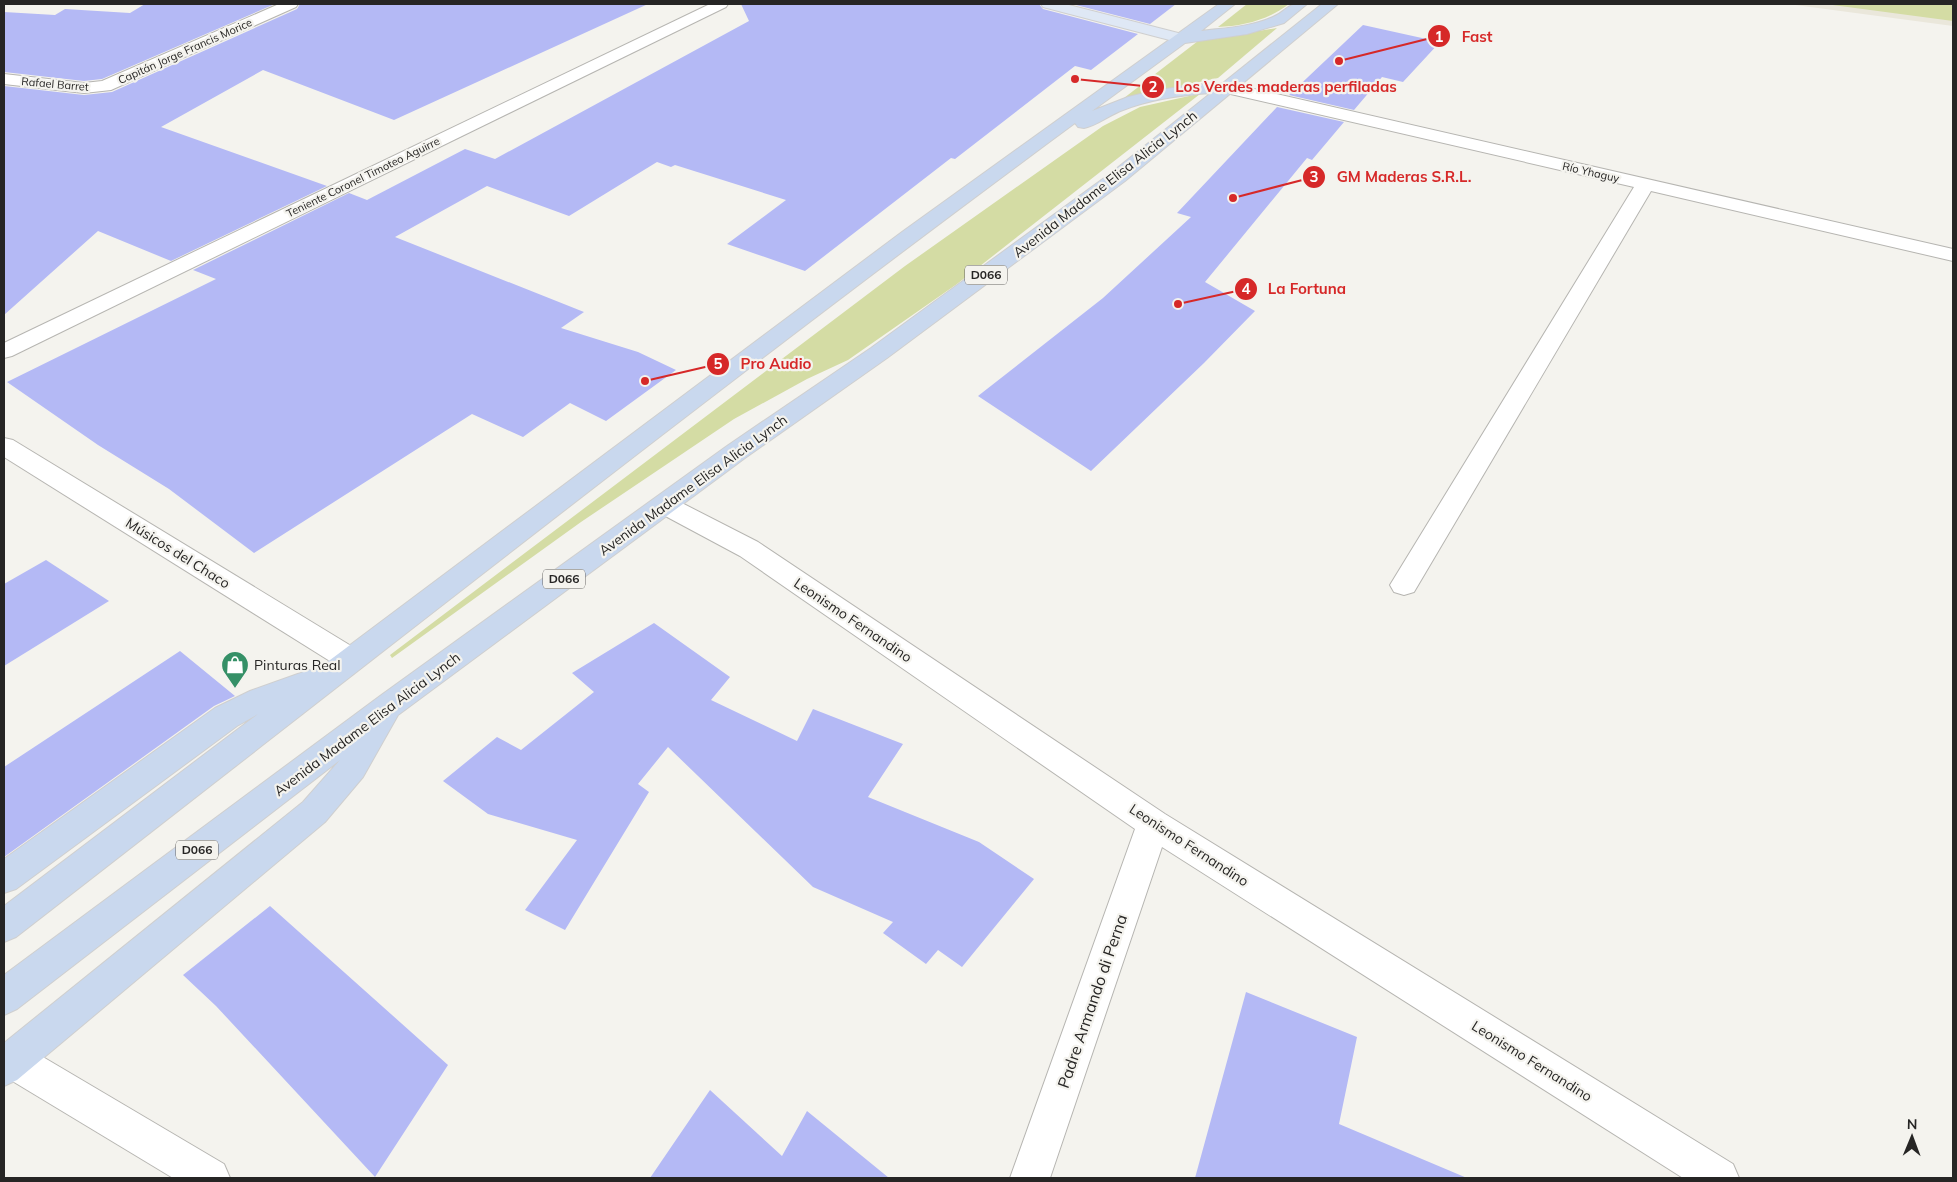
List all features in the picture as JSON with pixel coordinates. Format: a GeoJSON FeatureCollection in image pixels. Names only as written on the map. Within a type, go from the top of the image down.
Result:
{"type":"FeatureCollection","features":[{"type":"Feature","properties":{"kind":"highway"},"geometry":{"type":"LineString","coordinates":[[4,926],[341,667],[909,236],[1228,4]]}},
{"type":"Feature","properties":{"kind":"highway"},"geometry":{"type":"LineString","coordinates":[[1181,38],[1247,29],[1279,20],[1300,4]]}},
{"type":"Feature","properties":{"kind":"highway","name":"Avenida Madame Elisa Alicia Lynch"},"geometry":{"type":"LineString","coordinates":[[4,997],[391,704],[736,452],[879,354],[1118,177],[1331,4]]}},
{"type":"Feature","properties":{"kind":"highway"},"geometry":{"type":"LineString","coordinates":[[909,236],[952,217],[1092,118],[1134,102],[1175,91],[1210,87],[1228,88]]}},
{"type":"Feature","properties":{"kind":"highway"},"geometry":{"type":"LineString","coordinates":[[4,878],[226,717],[261,699],[341,667]]}},
{"type":"Feature","properties":{"kind":"highway"},"geometry":{"type":"LineString","coordinates":[[8,1063],[314,812],[352,768],[391,704]]}},
{"type":"Feature","properties":{"kind":"main road"},"geometry":{"type":"LineString","coordinates":[[1048,4],[1181,38]]}},
{"type":"Feature","properties":{"kind":"street","name":"Capitán Jorge Francis Morice"},"geometry":{"type":"LineString","coordinates":[[105,86],[291,4]]}},
{"type":"Feature","properties":{"kind":"street","name":"Teniente Coronel Timoteo Aguirre"},"geometry":{"type":"LineString","coordinates":[[4,351],[721,4]]}},
{"type":"Feature","properties":{"kind":"street","name":"Rafael Barret"},"geometry":{"type":"LineString","coordinates":[[4,80],[84,88],[105,86]]}},
{"type":"Feature","properties":{"kind":"street","name":"Río Yhaguy"},"geometry":{"type":"LineString","coordinates":[[1228,88],[1953,255]]}},
{"type":"Feature","properties":{"kind":"street"},"geometry":{"type":"LineString","coordinates":[[1404,585],[1645,185]]}},
{"type":"Feature","properties":{"kind":"street","name":"Músicos del Chaco"},"geometry":{"type":"LineString","coordinates":[[4,446],[341,667]]}},
{"type":"Feature","properties":{"kind":"street","name":"Leonismo Fernandino"},"geometry":{"type":"LineString","coordinates":[[665,505],[749,549],[1153,824],[1719,1178]]}},
{"type":"Feature","properties":{"kind":"street","name":"Padre Armando di Perna"},"geometry":{"type":"LineString","coordinates":[[1030,1178],[1153,824]]}},
{"type":"Feature","properties":{"kind":"street"},"geometry":{"type":"LineString","coordinates":[[8,1063],[210,1178]]}},
{"type":"Feature","properties":{"kind":"shaded area"},"geometry":{"type":"Polygon","coordinates":[[[1788,4],[1953,4],[1953,26],[1788,4]]]}},
{"type":"Feature","properties":{"kind":"green space"},"geometry":{"type":"Polygon","coordinates":[[[1247,4],[1289,4],[1273,14],[1255,21],[1218,27],[1247,4]]]}},
{"type":"Feature","properties":{"kind":"green space"},"geometry":{"type":"Polygon","coordinates":[[[1825,4],[1953,4],[1953,21],[1825,4]]]}},
{"type":"Feature","properties":{"kind":"green space"},"geometry":{"type":"Polygon","coordinates":[[[1277,28],[1218,78],[1124,98],[1198,41],[1277,28]]]}},
{"type":"Feature","properties":{"kind":"green space"},"geometry":{"type":"Polygon","coordinates":[[[1200,94],[957,284],[848,360],[807,379],[734,419],[581,522],[392,658],[390,655],[905,266],[1103,126],[1140,107],[1200,94]]]}},
{"type":"Feature","properties":{"kind":"building"},"geometry":{"type":"Polygon","coordinates":[[[145,4],[275,4],[102,79],[84,81],[4,72],[4,12],[55,15],[65,9],[130,13],[145,4]]]}},
{"type":"Feature","properties":{"kind":"building"},"geometry":{"type":"Polygon","coordinates":[[[300,4],[648,4],[394,120],[263,70],[161,127],[327,186],[171,261],[98,231],[4,315],[4,86],[84,95],[112,92],[297,9],[300,4]]]}},
{"type":"Feature","properties":{"kind":"building"},"geometry":{"type":"Polygon","coordinates":[[[741,4],[1039,4],[1043,9],[1138,34],[1091,70],[1075,66],[955,159],[951,158],[805,271],[727,244],[786,200],[675,165],[671,167],[657,162],[569,216],[487,186],[395,237],[584,312],[561,328],[638,352],[676,370],[606,421],[570,403],[523,437],[472,414],[254,553],[169,489],[98,445],[7,382],[216,279],[193,270],[349,193],[367,200],[465,149],[495,159],[749,21],[741,4]]]}},
{"type":"Feature","properties":{"kind":"building"},"geometry":{"type":"Polygon","coordinates":[[[1072,4],[1176,4],[1150,24],[1072,4]]]}},
{"type":"Feature","properties":{"kind":"building"},"geometry":{"type":"Polygon","coordinates":[[[1363,25],[1440,42],[1403,82],[1382,77],[1354,110],[1289,95],[1363,25]]]}},
{"type":"Feature","properties":{"kind":"building"},"geometry":{"type":"Polygon","coordinates":[[[1277,107],[1344,122],[1312,160],[1307,158],[1205,282],[1255,311],[1204,363],[1091,471],[978,396],[1103,298],[1191,217],[1177,213],[1277,107]]]}},
{"type":"Feature","properties":{"kind":"building"},"geometry":{"type":"Polygon","coordinates":[[[46,560],[109,601],[4,666],[4,584],[46,560]]]}},
{"type":"Feature","properties":{"kind":"building"},"geometry":{"type":"Polygon","coordinates":[[[654,623],[730,677],[711,700],[797,741],[813,709],[903,744],[868,797],[979,842],[1034,879],[962,967],[938,950],[926,964],[883,933],[893,922],[813,887],[668,747],[638,784],[649,792],[565,930],[525,910],[577,840],[488,814],[443,781],[497,737],[521,750],[594,692],[572,673],[654,623]]]}},
{"type":"Feature","properties":{"kind":"building"},"geometry":{"type":"Polygon","coordinates":[[[180,651],[235,696],[214,706],[4,857],[4,767],[180,651]]]}},
{"type":"Feature","properties":{"kind":"building"},"geometry":{"type":"Polygon","coordinates":[[[270,906],[448,1065],[375,1177],[216,1006],[183,975],[270,906]]]}},
{"type":"Feature","properties":{"kind":"building"},"geometry":{"type":"Polygon","coordinates":[[[1246,992],[1357,1037],[1339,1124],[1467,1178],[1195,1178],[1246,992]]]}},
{"type":"Feature","properties":{"kind":"building"},"geometry":{"type":"Polygon","coordinates":[[[710,1090],[782,1156],[807,1111],[889,1178],[650,1178],[710,1090]]]}},
{"type":"Feature","properties":{"kind":"place","name":"Fast"},"geometry":{"type":"Point","coordinates":[1339,61]}},
{"type":"Feature","properties":{"kind":"place","name":"Los Verdes maderas perfiladas"},"geometry":{"type":"Point","coordinates":[1075,79]}},
{"type":"Feature","properties":{"kind":"place","name":"GM Maderas S.R.L."},"geometry":{"type":"Point","coordinates":[1233,198]}},
{"type":"Feature","properties":{"kind":"place","name":"La Fortuna"},"geometry":{"type":"Point","coordinates":[1178,304]}},
{"type":"Feature","properties":{"kind":"place","name":"Pro Audio"},"geometry":{"type":"Point","coordinates":[645,381]}},
{"type":"Feature","properties":{"kind":"place","name":"Pinturas Real"},"geometry":{"type":"Point","coordinates":[235,689]}}]}
